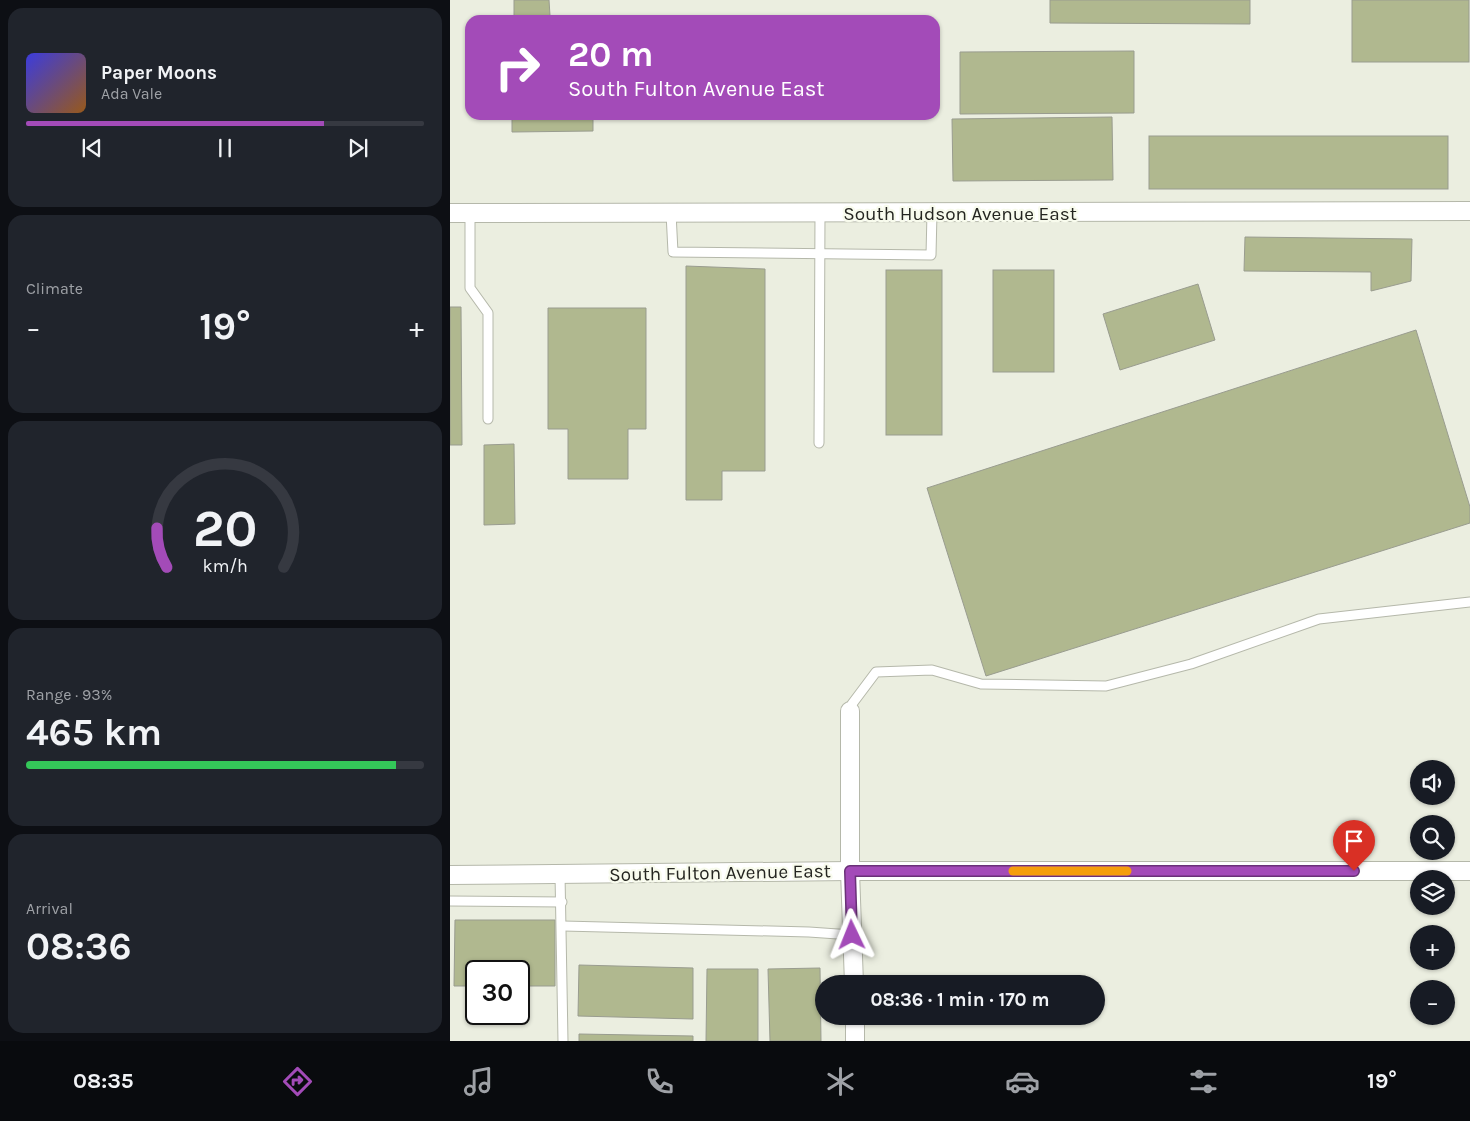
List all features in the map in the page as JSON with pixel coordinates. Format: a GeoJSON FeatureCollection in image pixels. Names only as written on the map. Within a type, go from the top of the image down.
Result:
{"type":"FeatureCollection","features":[{"type":"Feature","properties":{"kind":"street","name":"South Hudson Avenue East"},"geometry":{"type":"LineString","coordinates":[[450,213],[1470,211]]}},
{"type":"Feature","properties":{"kind":"street"},"geometry":{"type":"LineString","coordinates":[[850,711],[850,871],[854,975]]}},
{"type":"Feature","properties":{"kind":"street","name":"South Fulton Avenue East"},"geometry":{"type":"LineString","coordinates":[[450,875],[850,871],[1470,871]]}},
{"type":"Feature","properties":{"kind":"street"},"geometry":{"type":"LineString","coordinates":[[854,1025],[855,1041]]}},
{"type":"Feature","properties":{"kind":"lane"},"geometry":{"type":"LineString","coordinates":[[470,213],[470,288],[488,313],[488,419]]}},
{"type":"Feature","properties":{"kind":"lane"},"geometry":{"type":"LineString","coordinates":[[671,213],[673,252],[931,255],[932,213]]}},
{"type":"Feature","properties":{"kind":"lane"},"geometry":{"type":"LineString","coordinates":[[819,443],[820,213]]}},
{"type":"Feature","properties":{"kind":"lane"},"geometry":{"type":"LineString","coordinates":[[850,711],[852,704],[876,672],[932,670],[981,684],[1106,686],[1191,664],[1319,619],[1470,602]]}},
{"type":"Feature","properties":{"kind":"lane"},"geometry":{"type":"LineString","coordinates":[[560,874],[563,926],[563,1041]]}},
{"type":"Feature","properties":{"kind":"lane"},"geometry":{"type":"LineString","coordinates":[[450,901],[562,902]]}},
{"type":"Feature","properties":{"kind":"lane"},"geometry":{"type":"LineString","coordinates":[[563,926],[809,932],[852,935]]}},
{"type":"Feature","properties":{"kind":"building"},"geometry":{"type":"Polygon","coordinates":[[[514,0],[549,0],[550,15],[514,15],[514,0]]]}},
{"type":"Feature","properties":{"kind":"building"},"geometry":{"type":"Polygon","coordinates":[[[1050,0],[1250,0],[1250,24],[1050,23],[1050,0]]]}},
{"type":"Feature","properties":{"kind":"building"},"geometry":{"type":"Polygon","coordinates":[[[1352,0],[1469,0],[1469,62],[1352,62],[1352,0]]]}},
{"type":"Feature","properties":{"kind":"building"},"geometry":{"type":"Polygon","coordinates":[[[1134,51],[1134,113],[960,114],[960,52],[1134,51]]]}},
{"type":"Feature","properties":{"kind":"building"},"geometry":{"type":"Polygon","coordinates":[[[1112,117],[1113,180],[953,181],[952,119],[1112,117]]]}},
{"type":"Feature","properties":{"kind":"building"},"geometry":{"type":"Polygon","coordinates":[[[512,120],[593,120],[593,131],[512,132],[512,120]]]}},
{"type":"Feature","properties":{"kind":"building"},"geometry":{"type":"Polygon","coordinates":[[[1149,136],[1448,136],[1448,189],[1149,189],[1149,136]]]}},
{"type":"Feature","properties":{"kind":"building"},"geometry":{"type":"Polygon","coordinates":[[[1245,237],[1412,239],[1411,281],[1371,291],[1371,272],[1244,271],[1245,237]]]}},
{"type":"Feature","properties":{"kind":"building"},"geometry":{"type":"Polygon","coordinates":[[[686,266],[765,269],[765,471],[722,471],[722,500],[686,500],[686,266]]]}},
{"type":"Feature","properties":{"kind":"building"},"geometry":{"type":"Polygon","coordinates":[[[886,270],[942,270],[942,435],[886,435],[886,270]]]}},
{"type":"Feature","properties":{"kind":"building"},"geometry":{"type":"Polygon","coordinates":[[[993,270],[1054,270],[1054,372],[993,372],[993,270]]]}},
{"type":"Feature","properties":{"kind":"building"},"geometry":{"type":"Polygon","coordinates":[[[1198,284],[1215,340],[1120,370],[1103,314],[1198,284]]]}},
{"type":"Feature","properties":{"kind":"building"},"geometry":{"type":"Polygon","coordinates":[[[450,307],[461,307],[462,445],[450,445],[450,307]]]}},
{"type":"Feature","properties":{"kind":"building"},"geometry":{"type":"Polygon","coordinates":[[[548,308],[646,308],[646,429],[628,429],[628,479],[568,479],[568,429],[548,429],[548,308]]]}},
{"type":"Feature","properties":{"kind":"building"},"geometry":{"type":"Polygon","coordinates":[[[1416,330],[1470,507],[1470,523],[986,676],[927,488],[1416,330]]]}},
{"type":"Feature","properties":{"kind":"building"},"geometry":{"type":"Polygon","coordinates":[[[514,444],[515,524],[484,525],[484,445],[514,444]]]}},
{"type":"Feature","properties":{"kind":"building"},"geometry":{"type":"Polygon","coordinates":[[[455,920],[555,920],[555,986],[530,986],[530,960],[465,960],[465,986],[454,986],[455,920]]]}},
{"type":"Feature","properties":{"kind":"building"},"geometry":{"type":"Polygon","coordinates":[[[579,965],[693,968],[693,1019],[578,1016],[579,965]]]}},
{"type":"Feature","properties":{"kind":"building"},"geometry":{"type":"Polygon","coordinates":[[[820,968],[820,975],[815,975],[815,1025],[821,1025],[821,1041],[770,1041],[768,969],[820,968]]]}},
{"type":"Feature","properties":{"kind":"building"},"geometry":{"type":"Polygon","coordinates":[[[707,969],[758,969],[758,1041],[706,1041],[707,969]]]}},
{"type":"Feature","properties":{"kind":"building"},"geometry":{"type":"Polygon","coordinates":[[[579,1034],[693,1036],[693,1041],[579,1041],[579,1034]]]}},
{"type":"Feature","properties":{"kind":"slow traffic"},"geometry":{"type":"LineString","coordinates":[[1013,871],[1127,871]]}},
{"type":"Feature","properties":{"kind":"route"},"geometry":{"type":"LineString","coordinates":[[852,935],[850,871],[1354,871]]}}]}
